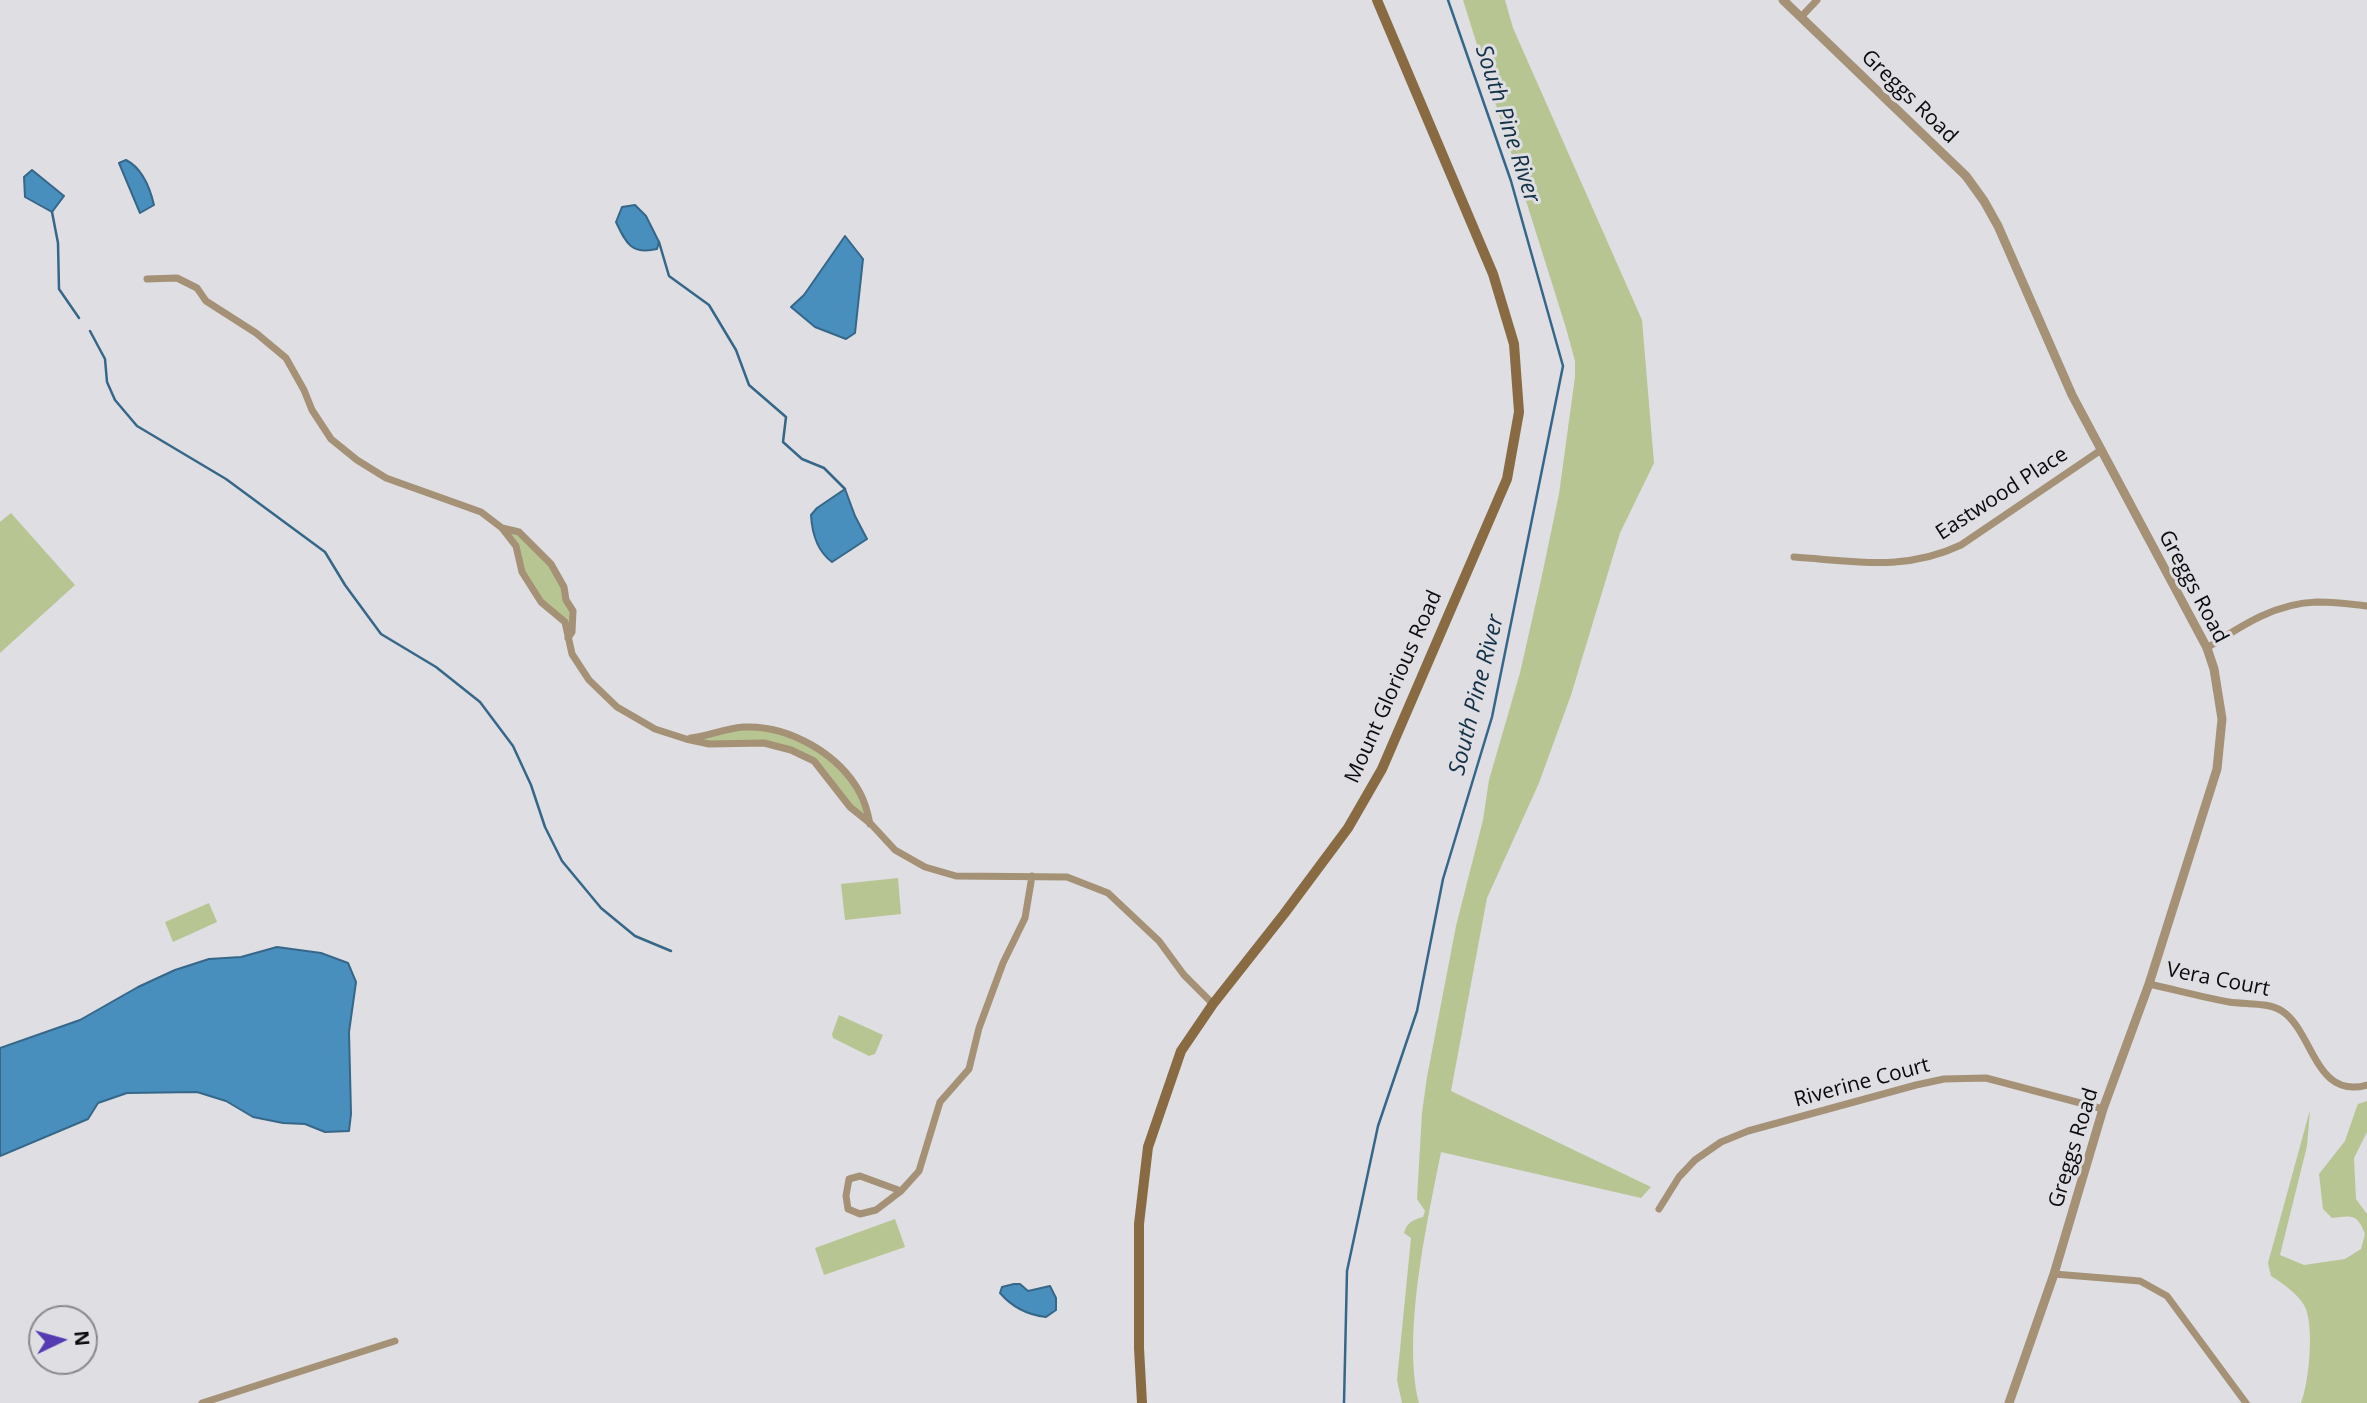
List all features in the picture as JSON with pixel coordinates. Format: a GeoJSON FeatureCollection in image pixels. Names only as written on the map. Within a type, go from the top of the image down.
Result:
{"type":"FeatureCollection","features":[{"type":"Feature","properties":{"kind":"main road","name":"Mount Glorious Road"},"geometry":{"type":"LineString","coordinates":[[1142,1403],[1139,1224],[1148,1147],[1181,1051],[1213,1004],[1348,828],[1382,769],[1507,479],[1519,412],[1514,344],[1493,274],[1377,0]]}},
{"type":"Feature","properties":{"kind":"street","name":"Greggs Road"},"geometry":{"type":"LineString","coordinates":[[1783,0],[1966,176],[1984,201],[1998,226],[2061,373],[2207,648],[2214,669],[2222,719],[2217,769],[2150,984],[2104,1109],[2054,1274],[2009,1403]]}},
{"type":"Feature","properties":{"kind":"street"},"geometry":{"type":"LineString","coordinates":[[1801,17],[1817,0]]}},
{"type":"Feature","properties":{"kind":"street"},"geometry":{"type":"LineString","coordinates":[[147,279],[177,278],[197,288],[206,301],[256,334],[286,358],[312,410],[331,439],[357,460],[386,478],[481,512],[502,528],[516,547],[522,572],[541,602],[565,622],[572,654],[589,680],[617,707],[655,729],[687,739],[709,744],[764,743],[814,761],[850,807],[871,824],[895,850],[925,867],[956,876],[1067,877],[1108,893],[1159,942],[1184,975],[1213,1004]]}},
{"type":"Feature","properties":{"kind":"street","name":"Eastwood Place"},"geometry":{"type":"LineString","coordinates":[[1794,557],[1903,563],[1938,555],[1961,545],[2101,450]]}},
{"type":"Feature","properties":{"kind":"street"},"geometry":{"type":"LineString","coordinates":[[502,528],[519,532],[551,564],[573,611],[572,632],[568,638]]}},
{"type":"Feature","properties":{"kind":"street"},"geometry":{"type":"LineString","coordinates":[[2207,648],[2254,619],[2275,610],[2316,602],[2367,606]]}},
{"type":"Feature","properties":{"kind":"street"},"geometry":{"type":"LineString","coordinates":[[687,739],[747,727],[783,733],[804,741],[832,759],[861,793],[871,824]]}},
{"type":"Feature","properties":{"kind":"street"},"geometry":{"type":"LineString","coordinates":[[778,747],[783,733]]}},
{"type":"Feature","properties":{"kind":"street"},"geometry":{"type":"LineString","coordinates":[[901,1191],[860,1176],[849,1179],[846,1196],[848,1209],[860,1213],[876,1210],[901,1191],[919,1171],[940,1102],[969,1069],[979,1028],[1025,918],[1032,876]]}},
{"type":"Feature","properties":{"kind":"street","name":"Vera Court"},"geometry":{"type":"LineString","coordinates":[[2150,984],[2231,1002],[2264,1005],[2284,1012],[2299,1027],[2323,1071],[2339,1085],[2356,1088],[2367,1085]]}},
{"type":"Feature","properties":{"kind":"street","name":"Riverine Court"},"geometry":{"type":"LineString","coordinates":[[1659,1209],[1679,1177],[1695,1160],[1721,1142],[1748,1131],[1916,1085],[1944,1079],[1986,1078],[2104,1109]]}},
{"type":"Feature","properties":{"kind":"street"},"geometry":{"type":"LineString","coordinates":[[2054,1274],[2140,1281],[2161,1292],[2177,1307],[2246,1403]]}},
{"type":"Feature","properties":{"kind":"street"},"geometry":{"type":"LineString","coordinates":[[202,1403],[396,1341]]}},
{"type":"Feature","properties":{"kind":"green space"},"geometry":{"type":"Polygon","coordinates":[[[1463,0],[1505,0],[1513,28],[1642,320],[1654,463],[1620,533],[1571,695],[1539,783],[1487,898],[1451,1091],[1651,1187],[1641,1198],[1441,1152],[1423,1244],[1415,1312],[1414,1375],[1419,1403],[1402,1403],[1397,1380],[1411,1238],[1404,1233],[1413,1220],[1423,1217],[1425,1211],[1417,1199],[1427,1077],[1456,926],[1483,820],[1489,780],[1520,673],[1541,580],[1559,494],[1575,377],[1575,361],[1566,328],[1463,0]]]}},
{"type":"Feature","properties":{"kind":"green space"},"geometry":{"type":"Polygon","coordinates":[[[11,513],[75,585],[0,653],[0,522],[11,513]]]}},
{"type":"Feature","properties":{"kind":"green space"},"geometry":{"type":"Polygon","coordinates":[[[502,528],[519,532],[551,564],[573,611],[572,632],[541,602],[522,572],[516,546],[502,528]]]}},
{"type":"Feature","properties":{"kind":"green space"},"geometry":{"type":"Polygon","coordinates":[[[740,728],[783,733],[832,759],[861,793],[871,824],[850,807],[814,761],[764,743],[709,744],[686,739],[740,728]]]}},
{"type":"Feature","properties":{"kind":"green space"},"geometry":{"type":"Polygon","coordinates":[[[898,878],[901,914],[845,920],[841,884],[898,878]]]}},
{"type":"Feature","properties":{"kind":"green space"},"geometry":{"type":"Polygon","coordinates":[[[209,903],[217,922],[173,942],[165,922],[209,903]]]}},
{"type":"Feature","properties":{"kind":"green space"},"geometry":{"type":"Polygon","coordinates":[[[839,1015],[883,1035],[875,1054],[869,1056],[833,1038],[839,1015]]]}},
{"type":"Feature","properties":{"kind":"green space"},"geometry":{"type":"Polygon","coordinates":[[[2367,1101],[2367,1132],[2354,1158],[2356,1199],[2367,1214],[2367,1403],[2301,1403],[2310,1353],[2307,1314],[2297,1296],[2271,1276],[2268,1263],[2310,1110],[2307,1146],[2280,1255],[2304,1265],[2345,1259],[2361,1249],[2365,1234],[2359,1222],[2353,1217],[2332,1218],[2323,1209],[2319,1174],[2345,1141],[2358,1104],[2367,1101]]]}},
{"type":"Feature","properties":{"kind":"green space"},"geometry":{"type":"Polygon","coordinates":[[[895,1219],[905,1247],[824,1275],[815,1248],[895,1219]]]}},
{"type":"Feature","properties":{"kind":"water"},"geometry":{"type":"Polygon","coordinates":[[[126,160],[141,173],[154,205],[140,213],[119,163],[126,160]]]}},
{"type":"Feature","properties":{"kind":"water"},"geometry":{"type":"Polygon","coordinates":[[[32,170],[64,196],[52,212],[25,197],[24,177],[32,170]]]}},
{"type":"Feature","properties":{"kind":"water"},"geometry":{"type":"Polygon","coordinates":[[[635,205],[646,216],[659,242],[657,249],[635,249],[616,222],[622,207],[635,205]]]}},
{"type":"Feature","properties":{"kind":"water"},"geometry":{"type":"Polygon","coordinates":[[[845,236],[863,259],[855,333],[846,339],[815,327],[791,307],[804,295],[845,236]]]}},
{"type":"Feature","properties":{"kind":"water"},"geometry":{"type":"Polygon","coordinates":[[[845,489],[867,539],[832,562],[816,541],[811,515],[845,489]]]}},
{"type":"Feature","properties":{"kind":"water"},"geometry":{"type":"Polygon","coordinates":[[[277,947],[321,953],[348,963],[356,982],[349,1032],[349,1131],[325,1132],[305,1124],[253,1117],[226,1101],[197,1092],[127,1093],[98,1103],[88,1119],[0,1156],[0,1048],[80,1020],[138,987],[175,970],[209,959],[241,957],[277,947]]]}},
{"type":"Feature","properties":{"kind":"water"},"geometry":{"type":"Polygon","coordinates":[[[1020,1284],[1028,1291],[1050,1286],[1056,1298],[1056,1310],[1046,1317],[1015,1306],[1000,1293],[1002,1287],[1020,1284]]]}},
{"type":"Feature","properties":{"kind":"waterway","name":"South Pine River"},"geometry":{"type":"LineString","coordinates":[[1344,1403],[1347,1271],[1378,1126],[1417,1011],[1443,879],[1492,717],[1563,366],[1511,181],[1448,0]]}},
{"type":"Feature","properties":{"kind":"waterway"},"geometry":{"type":"LineString","coordinates":[[52,212],[58,243],[59,289],[79,318]]}},
{"type":"Feature","properties":{"kind":"waterway"},"geometry":{"type":"LineString","coordinates":[[659,242],[669,276],[709,305],[736,350],[749,385],[786,417],[783,442],[802,459],[824,468],[845,489]]}},
{"type":"Feature","properties":{"kind":"waterway"},"geometry":{"type":"LineString","coordinates":[[90,331],[105,359],[107,382],[115,400],[137,426],[226,479],[325,552],[381,634],[436,667],[480,702],[513,746],[531,785],[545,827],[562,861],[601,908],[635,936],[671,951]]}}]}
